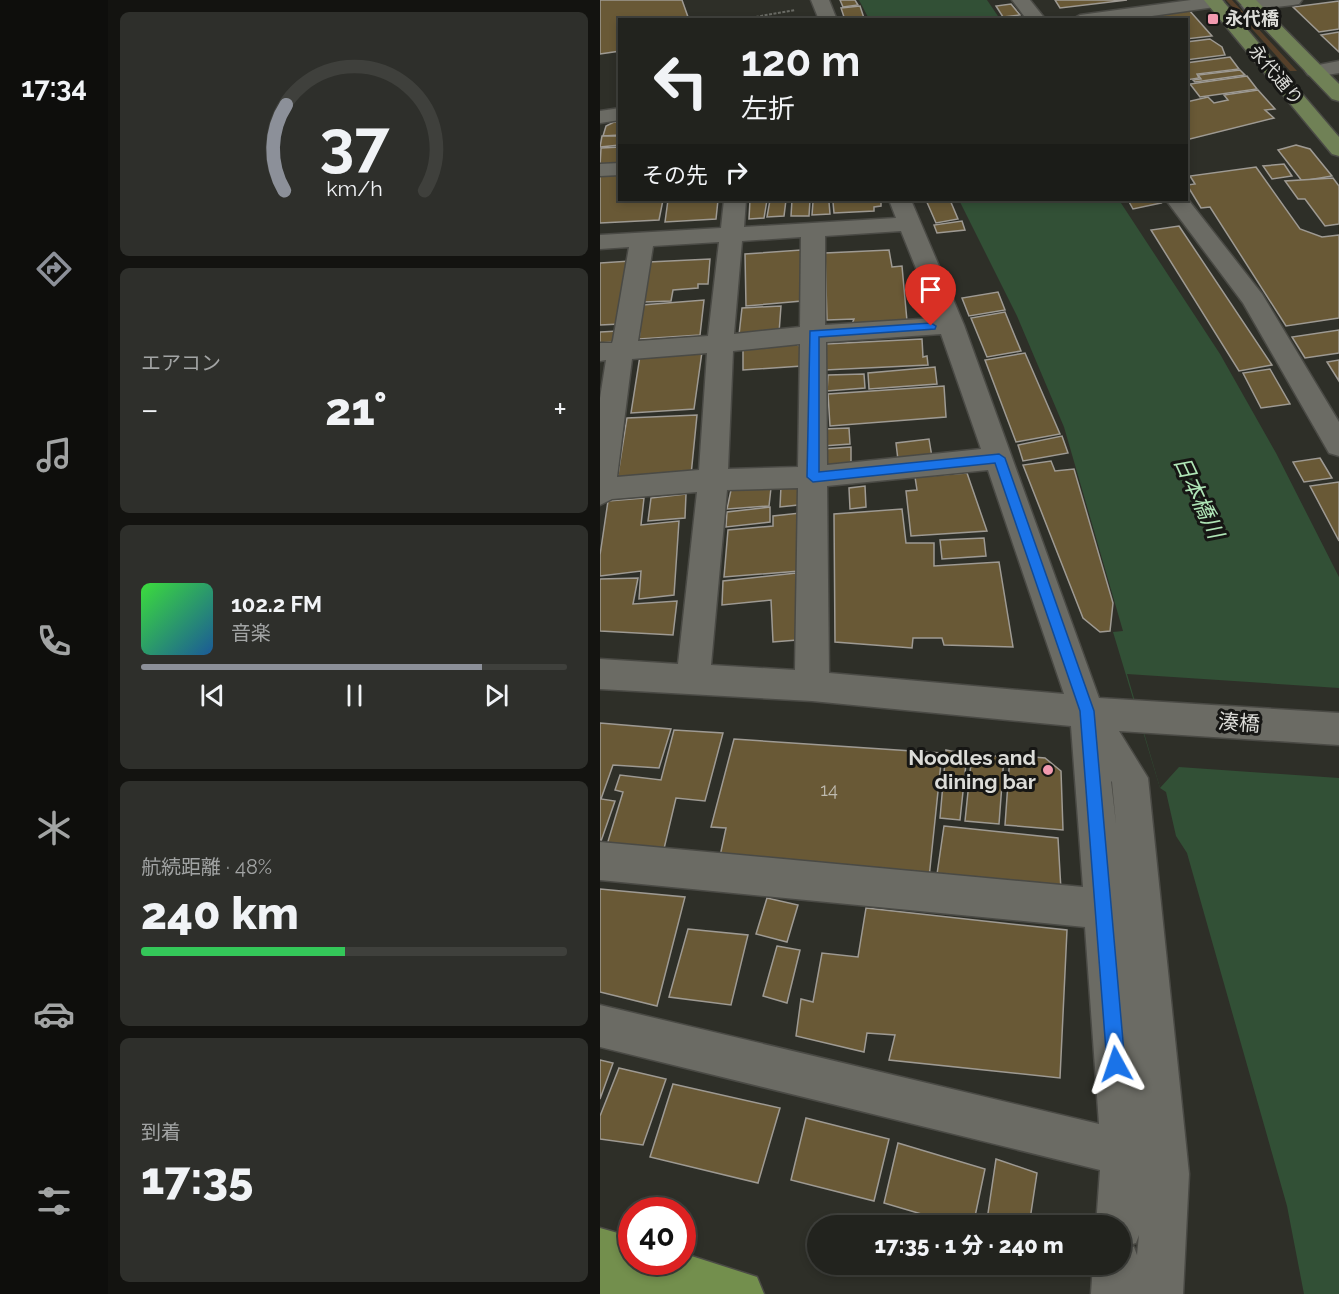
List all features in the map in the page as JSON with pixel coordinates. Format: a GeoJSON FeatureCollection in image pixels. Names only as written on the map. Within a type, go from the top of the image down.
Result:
{"type":"FeatureCollection","features":[{"type":"Feature","properties":{"kind":"highway"},"geometry":{"type":"LineString","coordinates":[[600,1252],[618,1257]]}},
{"type":"Feature","properties":{"kind":"highway"},"geometry":{"type":"LineString","coordinates":[[678,1275],[740,1294]]}},
{"type":"Feature","properties":{"kind":"highway"},"geometry":{"type":"LineString","coordinates":[[600,1282],[644,1294]]}},
{"type":"Feature","properties":{"kind":"main road","name":"永代通り"},"geometry":{"type":"LineString","coordinates":[[1214,1],[1339,150]]}},
{"type":"Feature","properties":{"kind":"main road","name":"永代通り"},"geometry":{"type":"LineString","coordinates":[[1248,2],[1339,95]]}},
{"type":"Feature","properties":{"kind":"street"},"geometry":{"type":"LineString","coordinates":[[820,0],[827,18]]}},
{"type":"Feature","properties":{"kind":"street"},"geometry":{"type":"LineString","coordinates":[[1021,0],[1035,18]]}},
{"type":"Feature","properties":{"kind":"street"},"geometry":{"type":"LineString","coordinates":[[1248,2],[1293,0]]}},
{"type":"Feature","properties":{"kind":"street"},"geometry":{"type":"LineString","coordinates":[[1094,18],[1214,1]]}},
{"type":"Feature","properties":{"kind":"street"},"geometry":{"type":"LineString","coordinates":[[1315,71],[1339,67]]}},
{"type":"Feature","properties":{"kind":"street"},"geometry":{"type":"LineString","coordinates":[[600,117],[618,114]]}},
{"type":"Feature","properties":{"kind":"street"},"geometry":{"type":"LineString","coordinates":[[600,170],[618,169]]}},
{"type":"Feature","properties":{"kind":"street"},"geometry":{"type":"LineString","coordinates":[[693,680],[713,480],[720,344],[735,201]]}},
{"type":"Feature","properties":{"kind":"street"},"geometry":{"type":"LineString","coordinates":[[1178,201],[1253,300],[1339,446]]}},
{"type":"Feature","properties":{"kind":"street"},"geometry":{"type":"LineString","coordinates":[[600,242],[813,229],[905,212],[951,325],[1087,711],[1131,778],[1166,1174],[1159,1294]]}},
{"type":"Feature","properties":{"kind":"street"},"geometry":{"type":"LineString","coordinates":[[812,686],[813,229]]}},
{"type":"Feature","properties":{"kind":"street"},"geometry":{"type":"LineString","coordinates":[[610,351],[626,340],[642,240]]}},
{"type":"Feature","properties":{"kind":"street"},"geometry":{"type":"LineString","coordinates":[[610,351],[951,325]]}},
{"type":"Feature","properties":{"kind":"street"},"geometry":{"type":"LineString","coordinates":[[610,351],[600,490],[713,480],[813,477],[999,458]]}},
{"type":"Feature","properties":{"kind":"street","name":"湊橋"},"geometry":{"type":"LineString","coordinates":[[600,674],[812,686],[1140,717],[1339,729]]}},
{"type":"Feature","properties":{"kind":"street"},"geometry":{"type":"LineString","coordinates":[[1087,711],[1124,1154],[1120,1215]]}},
{"type":"Feature","properties":{"kind":"street"},"geometry":{"type":"LineString","coordinates":[[600,861],[1102,909]]}},
{"type":"Feature","properties":{"kind":"street"},"geometry":{"type":"LineString","coordinates":[[600,1026],[1124,1154]]}},
{"type":"Feature","properties":{"kind":"street"},"geometry":{"type":"LineString","coordinates":[[1115,1294],[1116,1275]]}},
{"type":"Feature","properties":{"kind":"path"},"geometry":{"type":"LineString","coordinates":[[750,18],[802,9]]}},
{"type":"Feature","properties":{"kind":"shaded area"},"geometry":{"type":"Polygon","coordinates":[[[1226,0],[1232,0],[1297,71],[1290,71],[1226,0]]]}},
{"type":"Feature","properties":{"kind":"water"},"geometry":{"type":"Polygon","coordinates":[[[859,0],[987,0],[999,18],[868,18],[859,0]]]}},
{"type":"Feature","properties":{"kind":"water","name":"日本橋川"},"geometry":{"type":"Polygon","coordinates":[[[960,201],[1120,201],[1220,354],[1276,453],[1339,577],[1339,1294],[1304,1294],[1287,1206],[1187,853],[1176,836],[1166,792],[1160,788],[1113,632],[1123,631],[1064,427],[1017,316],[960,201]]]}},
{"type":"Feature","properties":{"kind":"pier"},"geometry":{"type":"Polygon","coordinates":[[[1127,674],[1339,688],[1339,778],[1179,767],[1160,788],[1127,674]]]}},
{"type":"Feature","properties":{"kind":"building"},"geometry":{"type":"Polygon","coordinates":[[[600,0],[682,0],[688,17],[618,18],[618,51],[600,54],[600,0]]]}},
{"type":"Feature","properties":{"kind":"building"},"geometry":{"type":"Polygon","coordinates":[[[840,0],[855,0],[858,5],[843,7],[840,0]]]}},
{"type":"Feature","properties":{"kind":"building"},"geometry":{"type":"Polygon","coordinates":[[[1055,0],[1127,0],[1060,8],[1055,0]]]}},
{"type":"Feature","properties":{"kind":"building"},"geometry":{"type":"Polygon","coordinates":[[[1339,1],[1339,29],[1319,32],[1293,7],[1339,1]]]}},
{"type":"Feature","properties":{"kind":"building"},"geometry":{"type":"Polygon","coordinates":[[[1011,4],[1020,15],[1003,17],[996,6],[1011,4]]]}},
{"type":"Feature","properties":{"kind":"building"},"geometry":{"type":"Polygon","coordinates":[[[860,6],[864,18],[844,18],[841,8],[860,6]]]}},
{"type":"Feature","properties":{"kind":"building"},"geometry":{"type":"Polygon","coordinates":[[[1189,10],[1212,36],[1188,39],[1188,18],[1127,18],[1189,10]]]}},
{"type":"Feature","properties":{"kind":"building"},"geometry":{"type":"Polygon","coordinates":[[[1339,32],[1339,52],[1321,35],[1339,32]]]}},
{"type":"Feature","properties":{"kind":"building"},"geometry":{"type":"Polygon","coordinates":[[[1210,39],[1222,47],[1225,55],[1188,60],[1188,42],[1210,39]]]}},
{"type":"Feature","properties":{"kind":"building"},"geometry":{"type":"Polygon","coordinates":[[[1230,57],[1239,69],[1197,74],[1199,78],[1188,80],[1188,63],[1230,57]]]}},
{"type":"Feature","properties":{"kind":"building"},"geometry":{"type":"Polygon","coordinates":[[[1240,70],[1245,75],[1195,82],[1193,80],[1201,79],[1198,75],[1240,70]]]}},
{"type":"Feature","properties":{"kind":"building"},"geometry":{"type":"Polygon","coordinates":[[[1247,76],[1257,89],[1200,97],[1190,84],[1247,76]]]}},
{"type":"Feature","properties":{"kind":"building"},"geometry":{"type":"Polygon","coordinates":[[[1258,90],[1275,109],[1265,110],[1274,118],[1190,139],[1188,138],[1188,102],[1208,97],[1214,103],[1228,100],[1224,95],[1258,90]]]}},
{"type":"Feature","properties":{"kind":"building"},"geometry":{"type":"Polygon","coordinates":[[[618,122],[618,135],[603,136],[606,126],[618,122]]]}},
{"type":"Feature","properties":{"kind":"building"},"geometry":{"type":"Polygon","coordinates":[[[602,136],[618,136],[618,145],[600,147],[602,136]]]}},
{"type":"Feature","properties":{"kind":"building"},"geometry":{"type":"Polygon","coordinates":[[[1296,145],[1310,149],[1332,176],[1302,181],[1278,150],[1296,145]]]}},
{"type":"Feature","properties":{"kind":"building"},"geometry":{"type":"Polygon","coordinates":[[[618,147],[618,165],[600,166],[601,148],[618,147]]]}},
{"type":"Feature","properties":{"kind":"building"},"geometry":{"type":"Polygon","coordinates":[[[1284,164],[1292,176],[1272,179],[1263,166],[1284,164]]]}},
{"type":"Feature","properties":{"kind":"building"},"geometry":{"type":"Polygon","coordinates":[[[1256,167],[1300,229],[1322,237],[1339,235],[1339,318],[1286,326],[1210,207],[1201,208],[1188,187],[1195,184],[1190,176],[1256,167]]]}},
{"type":"Feature","properties":{"kind":"building"},"geometry":{"type":"Polygon","coordinates":[[[618,174],[618,201],[663,201],[659,220],[600,223],[600,175],[618,174]]]}},
{"type":"Feature","properties":{"kind":"building"},"geometry":{"type":"Polygon","coordinates":[[[1333,178],[1339,186],[1339,224],[1325,226],[1305,199],[1298,199],[1285,181],[1333,178]]]}},
{"type":"Feature","properties":{"kind":"building"},"geometry":{"type":"Polygon","coordinates":[[[668,201],[718,201],[716,219],[665,222],[668,201]]]}},
{"type":"Feature","properties":{"kind":"building"},"geometry":{"type":"Polygon","coordinates":[[[750,201],[767,201],[764,218],[749,219],[750,201]]]}},
{"type":"Feature","properties":{"kind":"building"},"geometry":{"type":"Polygon","coordinates":[[[770,201],[786,201],[784,216],[767,217],[770,201]]]}},
{"type":"Feature","properties":{"kind":"building"},"geometry":{"type":"Polygon","coordinates":[[[792,201],[810,201],[809,216],[791,216],[792,201]]]}},
{"type":"Feature","properties":{"kind":"building"},"geometry":{"type":"Polygon","coordinates":[[[881,201],[881,206],[874,207],[874,211],[834,213],[833,202],[881,201]]]}},
{"type":"Feature","properties":{"kind":"building"},"geometry":{"type":"Polygon","coordinates":[[[926,201],[950,201],[958,219],[936,223],[926,201]]]}},
{"type":"Feature","properties":{"kind":"building"},"geometry":{"type":"Polygon","coordinates":[[[1129,201],[1159,201],[1161,203],[1133,209],[1129,201]]]}},
{"type":"Feature","properties":{"kind":"building"},"geometry":{"type":"Polygon","coordinates":[[[813,202],[829,202],[830,214],[812,215],[813,202]]]}},
{"type":"Feature","properties":{"kind":"building"},"geometry":{"type":"Polygon","coordinates":[[[962,221],[965,230],[937,233],[934,225],[962,221]]]}},
{"type":"Feature","properties":{"kind":"building"},"geometry":{"type":"Polygon","coordinates":[[[1179,226],[1272,365],[1239,371],[1151,230],[1179,226]]]}},
{"type":"Feature","properties":{"kind":"building"},"geometry":{"type":"Polygon","coordinates":[[[801,250],[802,301],[746,306],[745,254],[801,250]]]}},
{"type":"Feature","properties":{"kind":"building"},"geometry":{"type":"Polygon","coordinates":[[[889,250],[892,267],[902,266],[907,321],[852,324],[854,319],[827,320],[825,253],[889,250]]]}},
{"type":"Feature","properties":{"kind":"building"},"geometry":{"type":"Polygon","coordinates":[[[710,259],[708,284],[698,284],[698,288],[673,290],[671,301],[643,302],[649,262],[710,259]]]}},
{"type":"Feature","properties":{"kind":"building"},"geometry":{"type":"Polygon","coordinates":[[[630,261],[620,324],[600,325],[600,263],[630,261]]]}},
{"type":"Feature","properties":{"kind":"building"},"geometry":{"type":"Polygon","coordinates":[[[998,292],[1005,310],[969,316],[962,298],[998,292]]]}},
{"type":"Feature","properties":{"kind":"building"},"geometry":{"type":"Polygon","coordinates":[[[704,300],[700,335],[639,339],[640,331],[637,331],[642,305],[704,300]]]}},
{"type":"Feature","properties":{"kind":"building"},"geometry":{"type":"Polygon","coordinates":[[[781,306],[779,333],[739,335],[742,308],[781,306]]]}},
{"type":"Feature","properties":{"kind":"building"},"geometry":{"type":"Polygon","coordinates":[[[1005,312],[1021,351],[987,357],[971,318],[1005,312]]]}},
{"type":"Feature","properties":{"kind":"building"},"geometry":{"type":"Polygon","coordinates":[[[1339,330],[1339,353],[1305,358],[1292,337],[1339,330]]]}},
{"type":"Feature","properties":{"kind":"building"},"geometry":{"type":"Polygon","coordinates":[[[618,331],[614,342],[600,343],[600,332],[618,331]]]}},
{"type":"Feature","properties":{"kind":"building"},"geometry":{"type":"Polygon","coordinates":[[[922,339],[923,357],[927,356],[928,365],[825,370],[825,344],[922,339]]]}},
{"type":"Feature","properties":{"kind":"building"},"geometry":{"type":"Polygon","coordinates":[[[796,344],[802,347],[802,366],[743,370],[743,348],[796,344]]]}},
{"type":"Feature","properties":{"kind":"building"},"geometry":{"type":"Polygon","coordinates":[[[702,352],[694,409],[631,413],[640,356],[702,352]]]}},
{"type":"Feature","properties":{"kind":"building"},"geometry":{"type":"Polygon","coordinates":[[[1025,353],[1060,434],[1016,442],[985,360],[1025,353]]]}},
{"type":"Feature","properties":{"kind":"building"},"geometry":{"type":"Polygon","coordinates":[[[1339,360],[1339,381],[1327,362],[1339,360]]]}},
{"type":"Feature","properties":{"kind":"building"},"geometry":{"type":"Polygon","coordinates":[[[935,367],[937,384],[869,389],[868,373],[935,367]]]}},
{"type":"Feature","properties":{"kind":"building"},"geometry":{"type":"Polygon","coordinates":[[[1270,369],[1290,404],[1261,408],[1243,373],[1270,369]]]}},
{"type":"Feature","properties":{"kind":"building"},"geometry":{"type":"Polygon","coordinates":[[[864,374],[865,388],[827,391],[828,375],[864,374]]]}},
{"type":"Feature","properties":{"kind":"building"},"geometry":{"type":"Polygon","coordinates":[[[944,386],[946,417],[830,426],[828,394],[944,386]]]}},
{"type":"Feature","properties":{"kind":"building"},"geometry":{"type":"Polygon","coordinates":[[[697,415],[691,475],[617,481],[627,418],[697,415]]]}},
{"type":"Feature","properties":{"kind":"building"},"geometry":{"type":"Polygon","coordinates":[[[849,428],[850,444],[823,446],[823,429],[849,428]]]}},
{"type":"Feature","properties":{"kind":"building"},"geometry":{"type":"Polygon","coordinates":[[[1062,436],[1068,453],[1023,461],[1018,445],[1062,436]]]}},
{"type":"Feature","properties":{"kind":"building"},"geometry":{"type":"Polygon","coordinates":[[[929,439],[932,457],[898,460],[896,443],[929,439]]]}},
{"type":"Feature","properties":{"kind":"building"},"geometry":{"type":"Polygon","coordinates":[[[851,447],[851,464],[827,465],[822,462],[822,449],[851,447]]]}},
{"type":"Feature","properties":{"kind":"building"},"geometry":{"type":"Polygon","coordinates":[[[1320,458],[1332,478],[1304,482],[1293,462],[1320,458]]]}},
{"type":"Feature","properties":{"kind":"building"},"geometry":{"type":"Polygon","coordinates":[[[1051,461],[1055,471],[1074,469],[1113,603],[1110,631],[1100,632],[1083,618],[1023,465],[1051,461]]]}},
{"type":"Feature","properties":{"kind":"building"},"geometry":{"type":"Polygon","coordinates":[[[967,473],[987,531],[911,536],[906,491],[917,490],[915,477],[967,473]]]}},
{"type":"Feature","properties":{"kind":"building"},"geometry":{"type":"Polygon","coordinates":[[[1339,482],[1339,541],[1310,486],[1339,482]]]}},
{"type":"Feature","properties":{"kind":"building"},"geometry":{"type":"Polygon","coordinates":[[[798,485],[798,505],[780,507],[781,486],[798,485]]]}},
{"type":"Feature","properties":{"kind":"building"},"geometry":{"type":"Polygon","coordinates":[[[865,486],[866,507],[850,509],[849,488],[865,486]]]}},
{"type":"Feature","properties":{"kind":"building"},"geometry":{"type":"Polygon","coordinates":[[[771,488],[769,506],[727,509],[731,490],[771,488]]]}},
{"type":"Feature","properties":{"kind":"building"},"geometry":{"type":"Polygon","coordinates":[[[686,494],[685,518],[648,521],[651,498],[686,494]]]}},
{"type":"Feature","properties":{"kind":"building"},"geometry":{"type":"Polygon","coordinates":[[[644,498],[641,525],[679,521],[674,595],[639,599],[641,571],[600,576],[600,555],[608,501],[644,498]]]}},
{"type":"Feature","properties":{"kind":"building"},"geometry":{"type":"Polygon","coordinates":[[[770,507],[770,522],[726,527],[727,512],[770,507]]]}},
{"type":"Feature","properties":{"kind":"building"},"geometry":{"type":"Polygon","coordinates":[[[902,509],[906,543],[934,543],[934,566],[999,562],[1013,647],[944,645],[942,638],[913,638],[912,648],[835,642],[834,514],[902,509]]]}},
{"type":"Feature","properties":{"kind":"building"},"geometry":{"type":"Polygon","coordinates":[[[800,513],[800,571],[724,577],[728,530],[773,526],[773,516],[800,513]]]}},
{"type":"Feature","properties":{"kind":"building"},"geometry":{"type":"Polygon","coordinates":[[[984,538],[986,556],[942,559],[940,540],[984,538]]]}},
{"type":"Feature","properties":{"kind":"building"},"geometry":{"type":"Polygon","coordinates":[[[796,573],[797,640],[773,642],[771,600],[722,605],[723,581],[796,573]]]}},
{"type":"Feature","properties":{"kind":"building"},"geometry":{"type":"Polygon","coordinates":[[[638,578],[633,604],[677,601],[673,635],[600,631],[600,579],[638,578]]]}},
{"type":"Feature","properties":{"kind":"building"},"geometry":{"type":"Polygon","coordinates":[[[600,723],[671,729],[659,768],[613,765],[601,799],[615,801],[600,844],[600,723]]]}},
{"type":"Feature","properties":{"kind":"building"},"geometry":{"type":"Polygon","coordinates":[[[674,730],[723,733],[705,801],[676,798],[663,853],[606,848],[623,792],[615,790],[620,775],[661,780],[674,730]]]}},
{"type":"Feature","properties":{"kind":"building"},"geometry":{"type":"Polygon","coordinates":[[[734,739],[942,753],[929,878],[719,861],[726,828],[711,827],[734,739]]]}},
{"type":"Feature","properties":{"kind":"building"},"geometry":{"type":"Polygon","coordinates":[[[946,750],[967,754],[960,820],[940,818],[946,750]]]}},
{"type":"Feature","properties":{"kind":"building"},"geometry":{"type":"Polygon","coordinates":[[[972,753],[1004,757],[999,824],[965,821],[972,753]]]}},
{"type":"Feature","properties":{"kind":"building"},"geometry":{"type":"Polygon","coordinates":[[[1010,755],[1045,758],[1061,771],[1063,830],[1005,825],[1010,755]]]}},
{"type":"Feature","properties":{"kind":"building"},"geometry":{"type":"Polygon","coordinates":[[[944,826],[1058,838],[1061,890],[936,881],[944,826]]]}},
{"type":"Feature","properties":{"kind":"building"},"geometry":{"type":"Polygon","coordinates":[[[600,889],[685,897],[657,1006],[600,992],[600,889]]]}},
{"type":"Feature","properties":{"kind":"building"},"geometry":{"type":"Polygon","coordinates":[[[767,898],[798,905],[787,942],[756,934],[767,898]]]}},
{"type":"Feature","properties":{"kind":"building"},"geometry":{"type":"Polygon","coordinates":[[[866,908],[1067,930],[1060,1078],[889,1060],[895,1035],[867,1033],[864,1052],[796,1036],[801,999],[813,1002],[822,953],[858,957],[866,908]]]}},
{"type":"Feature","properties":{"kind":"building"},"geometry":{"type":"Polygon","coordinates":[[[688,929],[748,935],[731,1005],[669,997],[688,929]]]}},
{"type":"Feature","properties":{"kind":"building"},"geometry":{"type":"Polygon","coordinates":[[[777,946],[800,950],[787,1003],[763,996],[777,946]]]}},
{"type":"Feature","properties":{"kind":"building"},"geometry":{"type":"Polygon","coordinates":[[[600,1060],[613,1063],[600,1099],[600,1060]]]}},
{"type":"Feature","properties":{"kind":"building"},"geometry":{"type":"Polygon","coordinates":[[[619,1068],[666,1079],[643,1145],[600,1139],[600,1116],[619,1068]]]}},
{"type":"Feature","properties":{"kind":"building"},"geometry":{"type":"Polygon","coordinates":[[[673,1084],[780,1108],[758,1183],[650,1157],[673,1084]]]}},
{"type":"Feature","properties":{"kind":"building"},"geometry":{"type":"Polygon","coordinates":[[[806,1118],[889,1139],[874,1201],[791,1180],[806,1118]]]}},
{"type":"Feature","properties":{"kind":"building"},"geometry":{"type":"Polygon","coordinates":[[[898,1143],[985,1169],[975,1215],[925,1215],[884,1203],[898,1143]]]}},
{"type":"Feature","properties":{"kind":"building"},"geometry":{"type":"Polygon","coordinates":[[[996,1159],[1037,1173],[1031,1215],[988,1215],[996,1159]]]}},
{"type":"Feature","properties":{"kind":"place","name":"永代橋"},"geometry":{"type":"Point","coordinates":[1213,19]}},
{"type":"Feature","properties":{"kind":"place","name":"Noodles and dining bar"},"geometry":{"type":"Point","coordinates":[1048,770]}},
{"type":"Feature","properties":{"kind":"route"},"geometry":{"type":"LineString","coordinates":[[931,326],[813,334],[813,477],[999,458],[1087,711],[1116,1064]]}}]}
